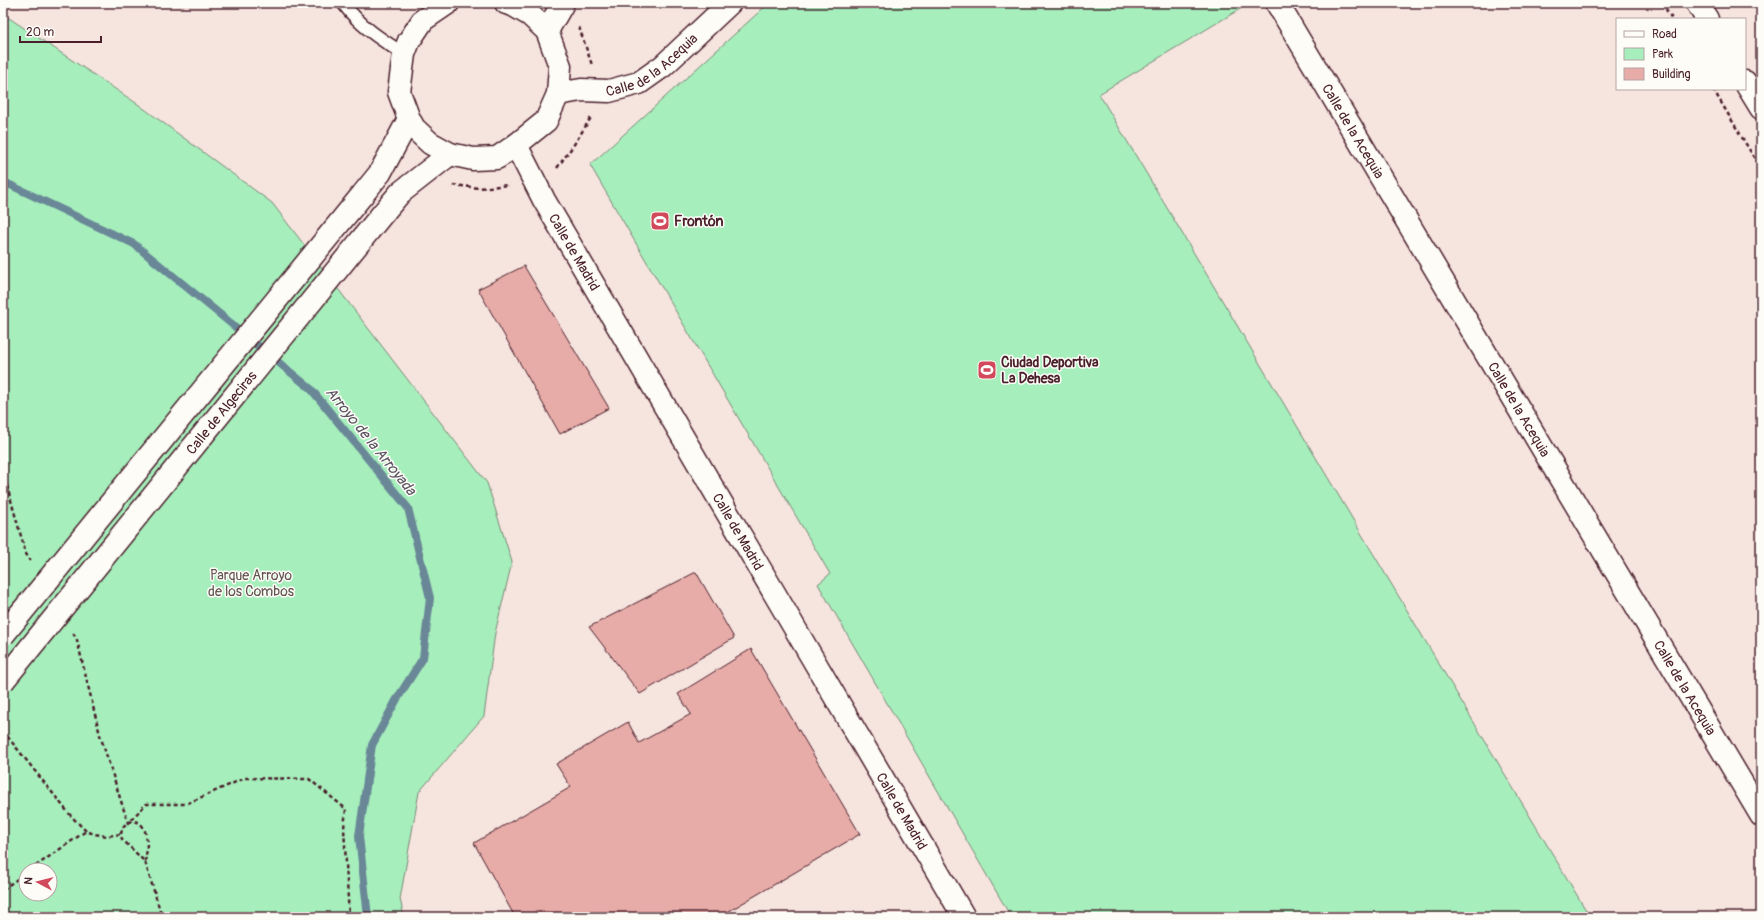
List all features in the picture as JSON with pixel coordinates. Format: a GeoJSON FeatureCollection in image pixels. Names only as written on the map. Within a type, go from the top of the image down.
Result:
{"type":"FeatureCollection","features":[{"type":"Feature","properties":{"kind":"street"},"geometry":{"type":"LineString","coordinates":[[448,3],[419,12],[404,54],[399,92],[414,128],[430,143],[450,154],[473,159],[497,158],[516,145],[546,121],[558,94],[560,66],[547,31],[530,15],[514,5],[506,3]]}},
{"type":"Feature","properties":{"kind":"street"},"geometry":{"type":"LineString","coordinates":[[547,31],[563,3]]}},
{"type":"Feature","properties":{"kind":"street","name":"Calle de la Acequia"},"geometry":{"type":"LineString","coordinates":[[558,94],[581,90],[609,91],[639,83],[663,66],[730,3]]}},
{"type":"Feature","properties":{"kind":"street","name":"Calle de la Acequia"},"geometry":{"type":"LineString","coordinates":[[1277,3],[1761,815]]}},
{"type":"Feature","properties":{"kind":"street"},"geometry":{"type":"LineString","coordinates":[[1697,3],[1706,18]]}},
{"type":"Feature","properties":{"kind":"street"},"geometry":{"type":"LineString","coordinates":[[1746,84],[1761,108]]}},
{"type":"Feature","properties":{"kind":"street","name":"Calle de Algeciras"},"geometry":{"type":"LineString","coordinates":[[3,635],[380,173],[409,118]]}},
{"type":"Feature","properties":{"kind":"street","name":"Calle de Madrid"},"geometry":{"type":"LineString","coordinates":[[516,145],[544,200],[964,917]]}},
{"type":"Feature","properties":{"kind":"street","name":"Calle de Algeciras"},"geometry":{"type":"LineString","coordinates":[[3,681],[400,193],[450,154]]}},
{"type":"Feature","properties":{"kind":"lane"},"geometry":{"type":"LineString","coordinates":[[343,3],[352,16],[373,35],[404,54]]}},
{"type":"Feature","properties":{"kind":"path"},"geometry":{"type":"LineString","coordinates":[[1662,3],[1671,18]]}},
{"type":"Feature","properties":{"kind":"path"},"geometry":{"type":"LineString","coordinates":[[1714,90],[1761,169]]}},
{"type":"Feature","properties":{"kind":"path"},"geometry":{"type":"LineString","coordinates":[[3,472],[26,554],[34,567]]}},
{"type":"Feature","properties":{"kind":"path"},"geometry":{"type":"LineString","coordinates":[[69,626],[77,640],[100,735],[128,823]]}},
{"type":"Feature","properties":{"kind":"path"},"geometry":{"type":"LineString","coordinates":[[3,731],[71,816],[86,831],[107,836],[120,834]]}},
{"type":"Feature","properties":{"kind":"path"},"geometry":{"type":"LineString","coordinates":[[162,917],[145,862],[122,839],[120,834],[122,829],[146,804],[186,804],[245,778],[309,779],[346,809],[344,828],[349,917]]}},
{"type":"Feature","properties":{"kind":"path"},"geometry":{"type":"LineString","coordinates":[[128,823],[134,820],[141,822],[146,830],[148,847],[145,862]]}},
{"type":"Feature","properties":{"kind":"path"},"geometry":{"type":"LineString","coordinates":[[41,862],[86,831]]}},
{"type":"Feature","properties":{"kind":"path"},"geometry":{"type":"LineString","coordinates":[[3,888],[18,878]]}},
{"type":"Feature","properties":{"kind":"green space","name":"Ciudad Deportiva La Dehesa"},"geometry":{"type":"Polygon","coordinates":[[[769,3],[1250,3],[1099,94],[1590,917],[1011,917],[818,584],[830,574],[590,165],[769,3]]]}},
{"type":"Feature","properties":{"kind":"green space","name":"Parque Arroyo de los Combos"},"geometry":{"type":"Polygon","coordinates":[[[3,14],[139,105],[272,203],[487,483],[512,562],[495,633],[484,716],[419,792],[400,899],[404,917],[3,917],[3,14]]]}},
{"type":"Feature","properties":{"kind":"building"},"geometry":{"type":"Polygon","coordinates":[[[524,266],[609,408],[560,434],[478,289],[524,266]]]}},
{"type":"Feature","properties":{"kind":"building"},"geometry":{"type":"Polygon","coordinates":[[[696,572],[734,638],[640,694],[589,627],[696,572]]]}},
{"type":"Feature","properties":{"kind":"building"},"geometry":{"type":"Polygon","coordinates":[[[751,649],[860,834],[719,917],[515,917],[474,843],[571,787],[556,764],[628,722],[639,743],[691,714],[678,694],[751,649]]]}},
{"type":"Feature","properties":{"kind":"waterway","name":"Arroyo de la Arroyada"},"geometry":{"type":"LineString","coordinates":[[3,178],[4,182],[134,244],[311,389],[408,508],[430,598],[423,658],[397,699],[372,745],[359,836],[368,917]]}},
{"type":"Feature","properties":{"kind":"place","name":"Frontón"},"geometry":{"type":"Point","coordinates":[660,221]}},
{"type":"Feature","properties":{"kind":"place","name":"Ciudad Deportiva La Dehesa"},"geometry":{"type":"Point","coordinates":[987,370]}}]}
